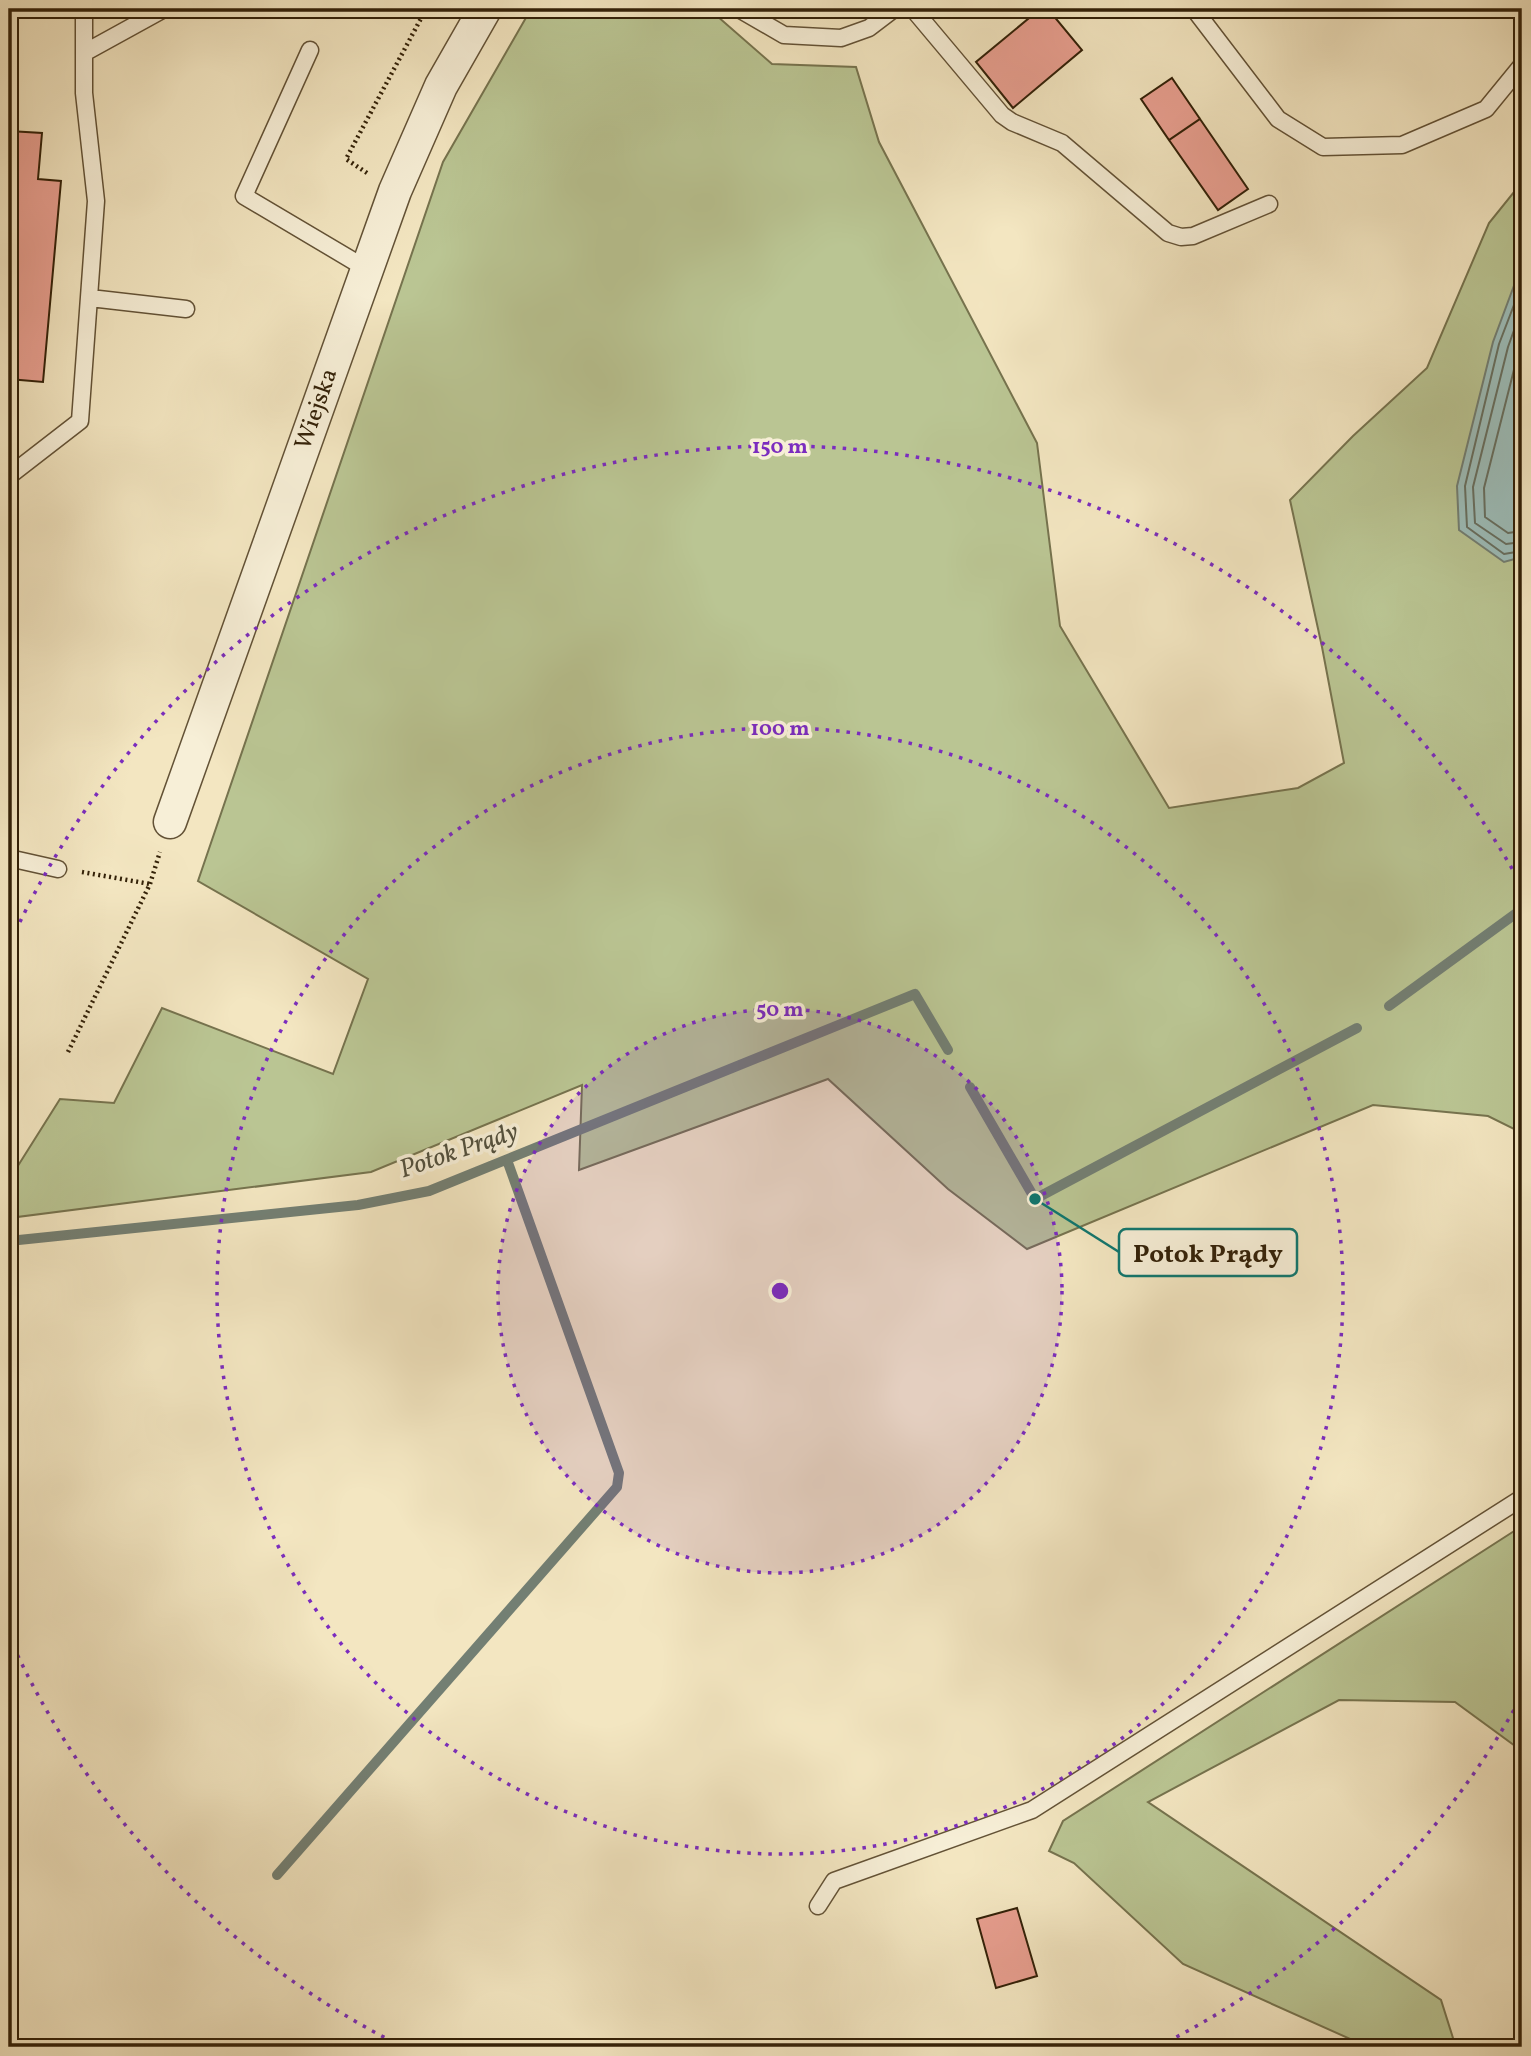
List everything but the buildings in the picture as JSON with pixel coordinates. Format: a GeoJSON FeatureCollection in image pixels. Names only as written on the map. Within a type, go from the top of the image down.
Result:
{"type":"FeatureCollection","features":[{"type":"Feature","properties":{"kind":"street","name":"Wiejska"},"geometry":{"type":"LineString","coordinates":[[170,822],[395,191],[442,86],[485,9]]}},
{"type":"Feature","properties":{"kind":"lane"},"geometry":{"type":"LineString","coordinates":[[9,476],[80,421],[96,201],[84,93],[84,9]]}},
{"type":"Feature","properties":{"kind":"lane"},"geometry":{"type":"LineString","coordinates":[[84,53],[164,9]]}},
{"type":"Feature","properties":{"kind":"lane"},"geometry":{"type":"LineString","coordinates":[[739,9],[784,35],[841,38],[869,28],[894,9]]}},
{"type":"Feature","properties":{"kind":"lane"},"geometry":{"type":"LineString","coordinates":[[913,9],[1002,115],[1012,122],[1062,143],[1168,233],[1181,237],[1193,236],[1269,204]]}},
{"type":"Feature","properties":{"kind":"lane"},"geometry":{"type":"LineString","coordinates":[[1194,9],[1278,119],[1323,147],[1402,145],[1486,108],[1522,65]]}},
{"type":"Feature","properties":{"kind":"lane"},"geometry":{"type":"LineString","coordinates":[[310,50],[244,195],[367,269]]}},
{"type":"Feature","properties":{"kind":"lane"},"geometry":{"type":"LineString","coordinates":[[89,298],[186,309]]}},
{"type":"Feature","properties":{"kind":"lane"},"geometry":{"type":"LineString","coordinates":[[9,858],[58,869]]}},
{"type":"Feature","properties":{"kind":"lane"},"geometry":{"type":"LineString","coordinates":[[818,1906],[834,1881],[1032,1810],[1522,1498]]}},
{"type":"Feature","properties":{"kind":"path"},"geometry":{"type":"LineString","coordinates":[[395,191],[346,159],[426,9]]}},
{"type":"Feature","properties":{"kind":"path"},"geometry":{"type":"LineString","coordinates":[[68,1052],[150,884],[170,822]]}},
{"type":"Feature","properties":{"kind":"path"},"geometry":{"type":"LineString","coordinates":[[58,869],[150,884]]}},
{"type":"Feature","properties":{"kind":"green space"},"geometry":{"type":"Polygon","coordinates":[[[531,9],[709,9],[772,64],[856,67],[879,142],[1037,443],[1060,626],[1169,808],[1298,788],[1344,763],[1290,500],[1353,436],[1427,368],[1489,223],[1522,182],[1522,1133],[1488,1116],[1373,1105],[1027,1249],[948,1189],[828,1079],[579,1170],[582,1085],[371,1172],[9,1218],[9,1180],[60,1099],[114,1103],[162,1008],[333,1074],[368,979],[198,881],[443,162],[531,9]]]}},
{"type":"Feature","properties":{"kind":"green space"},"geometry":{"type":"Polygon","coordinates":[[[1522,1526],[1522,1751],[1455,1702],[1339,1700],[1148,1802],[1441,2000],[1453,2038],[1452,2047],[1368,2047],[1183,1964],[1074,1863],[1049,1851],[1063,1821],[1522,1526]]]}},
{"type":"Feature","properties":{"kind":"water"},"geometry":{"type":"Polygon","coordinates":[[[1522,264],[1522,557],[1504,562],[1459,530],[1457,486],[1493,342],[1522,264]]]}},
{"type":"Feature","properties":{"kind":"waterway","name":"Potok Prądy"},"geometry":{"type":"LineString","coordinates":[[1389,1006],[1522,909]]}},
{"type":"Feature","properties":{"kind":"waterway","name":"Potok Prądy"},"geometry":{"type":"LineString","coordinates":[[9,1241],[358,1205],[429,1191],[915,994],[948,1050]]}},
{"type":"Feature","properties":{"kind":"waterway","name":"Potok Prądy"},"geometry":{"type":"LineString","coordinates":[[970,1087],[1035,1199],[1357,1028]]}},
{"type":"Feature","properties":{"kind":"waterway"},"geometry":{"type":"LineString","coordinates":[[277,1875],[617,1487],[619,1473],[507,1160]]}},
{"type":"Feature","properties":{"kind":"place","name":"Potok Prądy"},"geometry":{"type":"Point","coordinates":[1035,1199]}}]}
